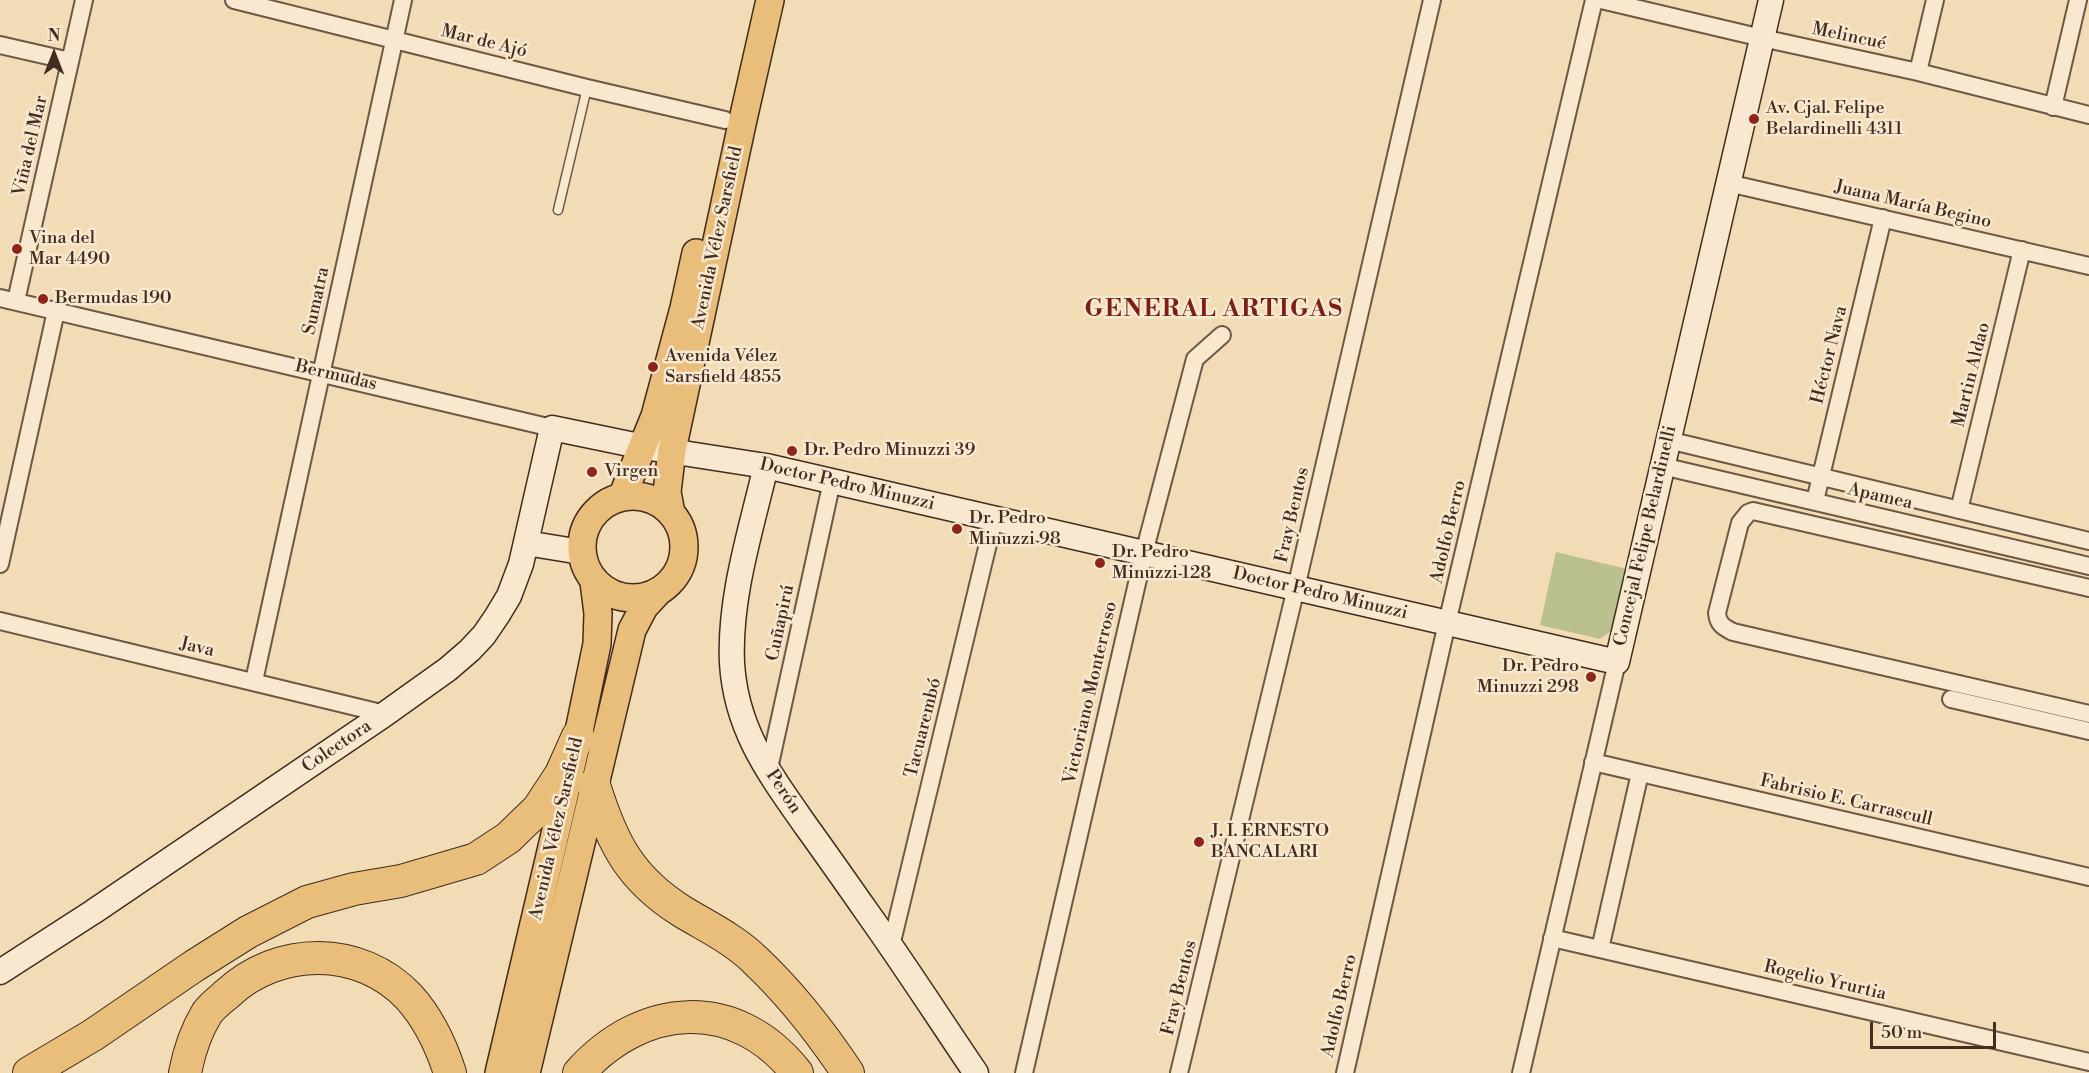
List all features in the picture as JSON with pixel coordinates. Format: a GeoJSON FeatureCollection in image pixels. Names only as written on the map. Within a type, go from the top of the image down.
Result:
{"type":"FeatureCollection","features":[{"type":"Feature","properties":{"kind":"highway"},"geometry":{"type":"LineString","coordinates":[[29,1073],[93,1035],[248,932],[307,902],[354,889],[402,881],[476,859],[508,838],[538,810],[561,774],[578,736]]}},
{"type":"Feature","properties":{"kind":"highway"},"geometry":{"type":"LineString","coordinates":[[594,785],[605,821],[621,854],[645,882],[680,910],[735,943],[755,960],[823,1037],[848,1073]]}},
{"type":"Feature","properties":{"kind":"highway"},"geometry":{"type":"LineString","coordinates":[[185,1073],[189,1053],[208,1011],[233,988],[250,976],[271,966],[294,959],[315,957],[353,963],[373,971],[407,996],[432,1029],[450,1073]]}},
{"type":"Feature","properties":{"kind":"highway"},"geometry":{"type":"LineString","coordinates":[[579,1073],[595,1056],[647,1024],[688,1016],[731,1023],[750,1031],[781,1054],[797,1073]]}},
{"type":"Feature","properties":{"kind":"main road","name":"Avenida Vélez Sarsfield"},"geometry":{"type":"LineString","coordinates":[[622,497],[655,416],[684,308],[753,0]]}},
{"type":"Feature","properties":{"kind":"main road","name":"Avenida Vélez Sarsfield"},"geometry":{"type":"LineString","coordinates":[[671,513],[667,492],[672,450],[771,0]]}},
{"type":"Feature","properties":{"kind":"main road","name":"Concejal Felipe Belardinelli"},"geometry":{"type":"LineString","coordinates":[[1617,662],[1771,0]]}},
{"type":"Feature","properties":{"kind":"main road","name":"Bermudas"},"geometry":{"type":"LineString","coordinates":[[552,428],[644,447],[672,450]]}},
{"type":"Feature","properties":{"kind":"main road","name":"Colectora"},"geometry":{"type":"LineString","coordinates":[[0,972],[386,714],[448,669],[484,635],[509,596],[520,564],[552,428]]}},
{"type":"Feature","properties":{"kind":"main road","name":"Doctor Pedro Minuzzi"},"geometry":{"type":"LineString","coordinates":[[672,450],[766,466],[1617,662]]}},
{"type":"Feature","properties":{"kind":"main road","name":"Perón"},"geometry":{"type":"LineString","coordinates":[[766,466],[740,580],[732,646],[735,692],[740,712],[750,740],[768,773],[891,946],[976,1073]]}},
{"type":"Feature","properties":{"kind":"main road"},"geometry":{"type":"LineString","coordinates":[[635,496],[648,498],[661,504],[671,513],[679,524],[684,550],[682,563],[668,586],[644,598],[630,599],[617,597],[594,582],[586,571],[581,552],[583,532],[589,519],[598,509],[622,497],[635,496]]}},
{"type":"Feature","properties":{"kind":"main road"},"geometry":{"type":"LineString","coordinates":[[526,543],[581,552]]}},
{"type":"Feature","properties":{"kind":"main road","name":"Avenida Vélez Sarsfield"},"geometry":{"type":"LineString","coordinates":[[499,1073],[578,736],[597,644],[594,582]]}},
{"type":"Feature","properties":{"kind":"main road","name":"Avenida Vélez Sarsfield"},"geometry":{"type":"LineString","coordinates":[[526,1073],[632,630],[644,607],[657,593]]}},
{"type":"Feature","properties":{"kind":"street","name":"Viña del Mar"},"geometry":{"type":"LineString","coordinates":[[8,299],[84,0]]}},
{"type":"Feature","properties":{"kind":"street","name":"Mar de Ajó"},"geometry":{"type":"LineString","coordinates":[[234,0],[725,120]]}},
{"type":"Feature","properties":{"kind":"street","name":"Sumatra"},"geometry":{"type":"LineString","coordinates":[[254,681],[403,0]]}},
{"type":"Feature","properties":{"kind":"street","name":"Fray Bentos"},"geometry":{"type":"LineString","coordinates":[[1179,1073],[1296,588],[1432,0]]}},
{"type":"Feature","properties":{"kind":"street","name":"Adolfo Berro"},"geometry":{"type":"LineString","coordinates":[[1345,1073],[1447,623],[1594,0]]}},
{"type":"Feature","properties":{"kind":"street","name":"Melincué"},"geometry":{"type":"LineString","coordinates":[[1601,0],[1918,72],[2089,115]]}},
{"type":"Feature","properties":{"kind":"street"},"geometry":{"type":"LineString","coordinates":[[1918,72],[1935,0]]}},
{"type":"Feature","properties":{"kind":"street"},"geometry":{"type":"LineString","coordinates":[[2053,107],[2078,0]]}},
{"type":"Feature","properties":{"kind":"street"},"geometry":{"type":"LineString","coordinates":[[0,45],[70,61]]}},
{"type":"Feature","properties":{"kind":"street","name":"Juana María Begino"},"geometry":{"type":"LineString","coordinates":[[1728,183],[2089,266]]}},
{"type":"Feature","properties":{"kind":"street","name":"Héctor Nava"},"geometry":{"type":"LineString","coordinates":[[1815,501],[1883,218]]}},
{"type":"Feature","properties":{"kind":"street","name":"Martin Aldao"},"geometry":{"type":"LineString","coordinates":[[1959,510],[2022,250]]}},
{"type":"Feature","properties":{"kind":"street","name":"Bermudas"},"geometry":{"type":"LineString","coordinates":[[8,299],[552,428]]}},
{"type":"Feature","properties":{"kind":"street"},"geometry":{"type":"LineString","coordinates":[[0,564],[56,310]]}},
{"type":"Feature","properties":{"kind":"street","name":"Victoriano Monterroso"},"geometry":{"type":"LineString","coordinates":[[1024,1073],[1143,553],[1195,359],[1222,334]]}},
{"type":"Feature","properties":{"kind":"street","name":"Apamea"},"geometry":{"type":"LineString","coordinates":[[1668,440],[2089,541]]}},
{"type":"Feature","properties":{"kind":"street","name":"Apamea"},"geometry":{"type":"LineString","coordinates":[[1662,466],[2089,566]]}},
{"type":"Feature","properties":{"kind":"street","name":"Cuñapirú"},"geometry":{"type":"LineString","coordinates":[[768,773],[832,481]]}},
{"type":"Feature","properties":{"kind":"street"},"geometry":{"type":"LineString","coordinates":[[2089,588],[1753,511],[1740,522],[1718,621],[1733,632],[2089,714]]}},
{"type":"Feature","properties":{"kind":"street","name":"Tacuarembó"},"geometry":{"type":"LineString","coordinates":[[891,946],[994,519]]}},
{"type":"Feature","properties":{"kind":"street","name":"Java"},"geometry":{"type":"LineString","coordinates":[[0,621],[386,714]]}},
{"type":"Feature","properties":{"kind":"street","name":"Concejal Felipe Belardinelli"},"geometry":{"type":"LineString","coordinates":[[1521,1073],[1617,662]]}},
{"type":"Feature","properties":{"kind":"street"},"geometry":{"type":"LineString","coordinates":[[1951,699],[2089,731]]}},
{"type":"Feature","properties":{"kind":"street","name":"Fabrisio E. Carrascull"},"geometry":{"type":"LineString","coordinates":[[1593,762],[2089,877]]}},
{"type":"Feature","properties":{"kind":"street"},"geometry":{"type":"LineString","coordinates":[[1600,949],[1641,773]]}},
{"type":"Feature","properties":{"kind":"street","name":"Rogelio Yrurtia"},"geometry":{"type":"LineString","coordinates":[[1552,938],[2089,1062]]}},
{"type":"Feature","properties":{"kind":"lane"},"geometry":{"type":"LineString","coordinates":[[558,210],[587,88]]}},
{"type":"Feature","properties":{"kind":"green space"},"geometry":{"type":"Polygon","coordinates":[[[1556,552],[1627,569],[1614,629],[1600,639],[1540,625],[1556,552]]]}},
{"type":"Feature","properties":{"kind":"place","name":"Av. Cjal. Felipe Belardinelli 4311"},"geometry":{"type":"Point","coordinates":[1754,119]}},
{"type":"Feature","properties":{"kind":"place","name":"Vina del Mar 4490"},"geometry":{"type":"Point","coordinates":[17,249]}},
{"type":"Feature","properties":{"kind":"place","name":"Bermudas 190"},"geometry":{"type":"Point","coordinates":[43,299]}},
{"type":"Feature","properties":{"kind":"place","name":"Avenida Vélez Sarsfield 4855"},"geometry":{"type":"Point","coordinates":[653,367]}},
{"type":"Feature","properties":{"kind":"place","name":"Dr. Pedro Minuzzi 39"},"geometry":{"type":"Point","coordinates":[792,451]}},
{"type":"Feature","properties":{"kind":"place","name":"Virgen"},"geometry":{"type":"Point","coordinates":[592,472]}},
{"type":"Feature","properties":{"kind":"place","name":"Dr. Pedro Minuzzi 98"},"geometry":{"type":"Point","coordinates":[957,529]}},
{"type":"Feature","properties":{"kind":"place","name":"Dr. Pedro Minuzzi 128"},"geometry":{"type":"Point","coordinates":[1100,563]}},
{"type":"Feature","properties":{"kind":"place","name":"Dr. Pedro Minuzzi 298"},"geometry":{"type":"Point","coordinates":[1591,677]}},
{"type":"Feature","properties":{"kind":"place","name":"J. I. ERNESTO BANCALARI"},"geometry":{"type":"Point","coordinates":[1199,842]}},
{"type":"Feature","properties":{"kind":"district","name":"GENERAL ARTIGAS"},"geometry":{"type":"Point","coordinates":[1214,310]}}]}
